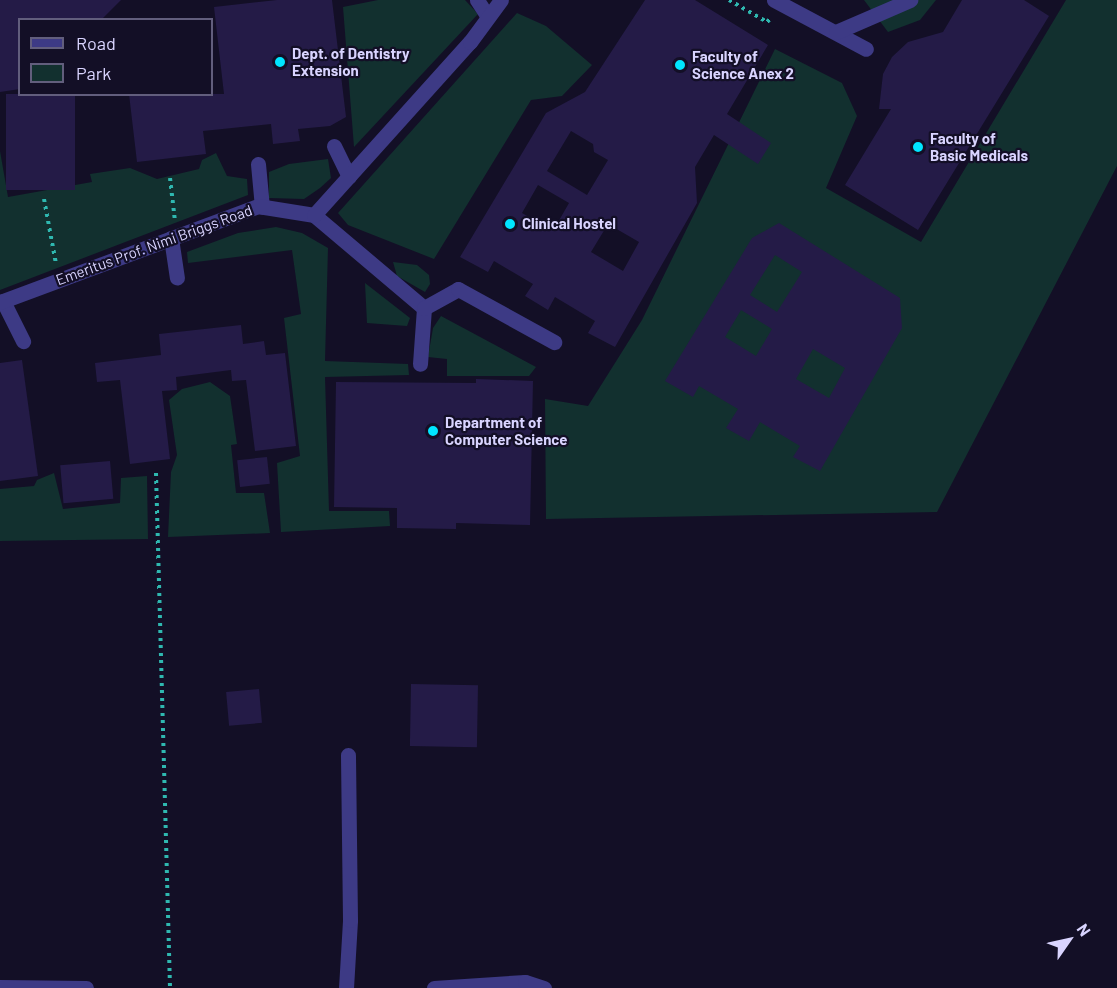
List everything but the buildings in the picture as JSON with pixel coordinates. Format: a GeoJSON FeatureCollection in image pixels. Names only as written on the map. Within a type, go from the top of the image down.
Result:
{"type":"FeatureCollection","features":[{"type":"Feature","properties":{"kind":"street"},"geometry":{"type":"LineString","coordinates":[[477,0],[488,17]]}},
{"type":"Feature","properties":{"kind":"street"},"geometry":{"type":"LineString","coordinates":[[424,308],[314,215],[501,0]]}},
{"type":"Feature","properties":{"kind":"street"},"geometry":{"type":"LineString","coordinates":[[836,32],[909,0]]}},
{"type":"Feature","properties":{"kind":"street"},"geometry":{"type":"LineString","coordinates":[[779,2],[866,49]]}},
{"type":"Feature","properties":{"kind":"street"},"geometry":{"type":"LineString","coordinates":[[334,146],[349,177]]}},
{"type":"Feature","properties":{"kind":"street"},"geometry":{"type":"LineString","coordinates":[[258,164],[262,207]]}},
{"type":"Feature","properties":{"kind":"street","name":"Emeritus Prof. Nimi Briggs Road"},"geometry":{"type":"LineString","coordinates":[[1,301],[262,207],[314,215]]}},
{"type":"Feature","properties":{"kind":"street"},"geometry":{"type":"LineString","coordinates":[[174,237],[177,278]]}},
{"type":"Feature","properties":{"kind":"street"},"geometry":{"type":"LineString","coordinates":[[424,308],[458,289],[554,342]]}},
{"type":"Feature","properties":{"kind":"street"},"geometry":{"type":"LineString","coordinates":[[1,301],[23,341]]}},
{"type":"Feature","properties":{"kind":"street"},"geometry":{"type":"LineString","coordinates":[[420,364],[424,308]]}},
{"type":"Feature","properties":{"kind":"street"},"geometry":{"type":"LineString","coordinates":[[346,988],[350,920],[348,755]]}},
{"type":"Feature","properties":{"kind":"street"},"geometry":{"type":"LineString","coordinates":[[434,988],[525,982],[544,988]]}},
{"type":"Feature","properties":{"kind":"street"},"geometry":{"type":"LineString","coordinates":[[0,987],[86,988]]}},
{"type":"Feature","properties":{"kind":"path"},"geometry":{"type":"LineString","coordinates":[[729,0],[767,22],[779,2]]}},
{"type":"Feature","properties":{"kind":"path"},"geometry":{"type":"LineString","coordinates":[[170,178],[174,237]]}},
{"type":"Feature","properties":{"kind":"path"},"geometry":{"type":"LineString","coordinates":[[44,200],[59,280]]}},
{"type":"Feature","properties":{"kind":"path"},"geometry":{"type":"LineString","coordinates":[[156,473],[170,988]]}},
{"type":"Feature","properties":{"kind":"green space"},"geometry":{"type":"Polygon","coordinates":[[[378,0],[465,0],[478,14],[354,147],[343,7],[378,0]]]}},
{"type":"Feature","properties":{"kind":"green space"},"geometry":{"type":"Polygon","coordinates":[[[864,0],[936,0],[920,20],[888,32],[864,0]]]}},
{"type":"Feature","properties":{"kind":"green space"},"geometry":{"type":"Polygon","coordinates":[[[1066,0],[1117,0],[1117,166],[937,512],[546,519],[545,399],[588,406],[642,320],[775,49],[842,83],[857,116],[826,188],[921,242],[1066,0]]]}},
{"type":"Feature","properties":{"kind":"green space"},"geometry":{"type":"Polygon","coordinates":[[[517,13],[546,26],[592,65],[562,96],[531,100],[434,259],[348,225],[338,213],[517,13]]]}},
{"type":"Feature","properties":{"kind":"green space"},"geometry":{"type":"Polygon","coordinates":[[[0,151],[8,197],[92,182],[90,174],[130,168],[157,179],[199,169],[202,160],[216,153],[227,176],[247,179],[248,195],[0,290],[0,151]]]}},
{"type":"Feature","properties":{"kind":"green space"},"geometry":{"type":"Polygon","coordinates":[[[328,159],[331,178],[304,199],[269,198],[269,172],[289,164],[328,159]]]}},
{"type":"Feature","properties":{"kind":"green space"},"geometry":{"type":"Polygon","coordinates":[[[276,227],[302,233],[328,248],[325,361],[408,364],[409,375],[325,377],[329,511],[389,511],[390,526],[281,532],[277,463],[300,456],[284,318],[301,314],[292,250],[188,263],[187,252],[238,233],[276,227]]]}},
{"type":"Feature","properties":{"kind":"green space"},"geometry":{"type":"Polygon","coordinates":[[[393,262],[417,265],[429,275],[430,284],[425,292],[397,276],[393,262]]]}},
{"type":"Feature","properties":{"kind":"green space"},"geometry":{"type":"Polygon","coordinates":[[[365,283],[410,318],[407,326],[367,323],[365,283]]]}},
{"type":"Feature","properties":{"kind":"green space"},"geometry":{"type":"Polygon","coordinates":[[[441,316],[536,367],[529,376],[447,376],[447,359],[428,357],[433,328],[441,316]]]}},
{"type":"Feature","properties":{"kind":"green space"},"geometry":{"type":"Polygon","coordinates":[[[210,382],[230,396],[237,444],[231,445],[236,493],[264,493],[270,533],[168,537],[171,472],[177,455],[169,400],[182,389],[210,382]]]}},
{"type":"Feature","properties":{"kind":"green space"},"geometry":{"type":"Polygon","coordinates":[[[54,473],[63,509],[120,503],[121,478],[147,476],[148,539],[0,541],[0,489],[34,486],[37,480],[54,473]]]}},
{"type":"Feature","properties":{"kind":"place","name":"Dept. of Dentistry Extension"},"geometry":{"type":"Point","coordinates":[280,62]}},
{"type":"Feature","properties":{"kind":"place","name":"Faculty of Science Anex 2"},"geometry":{"type":"Point","coordinates":[680,65]}},
{"type":"Feature","properties":{"kind":"place","name":"Faculty of Basic Medicals"},"geometry":{"type":"Point","coordinates":[918,147]}},
{"type":"Feature","properties":{"kind":"place","name":"Clinical Hostel"},"geometry":{"type":"Point","coordinates":[510,224]}},
{"type":"Feature","properties":{"kind":"place","name":"Department of Computer Science"},"geometry":{"type":"Point","coordinates":[433,431]}}]}
